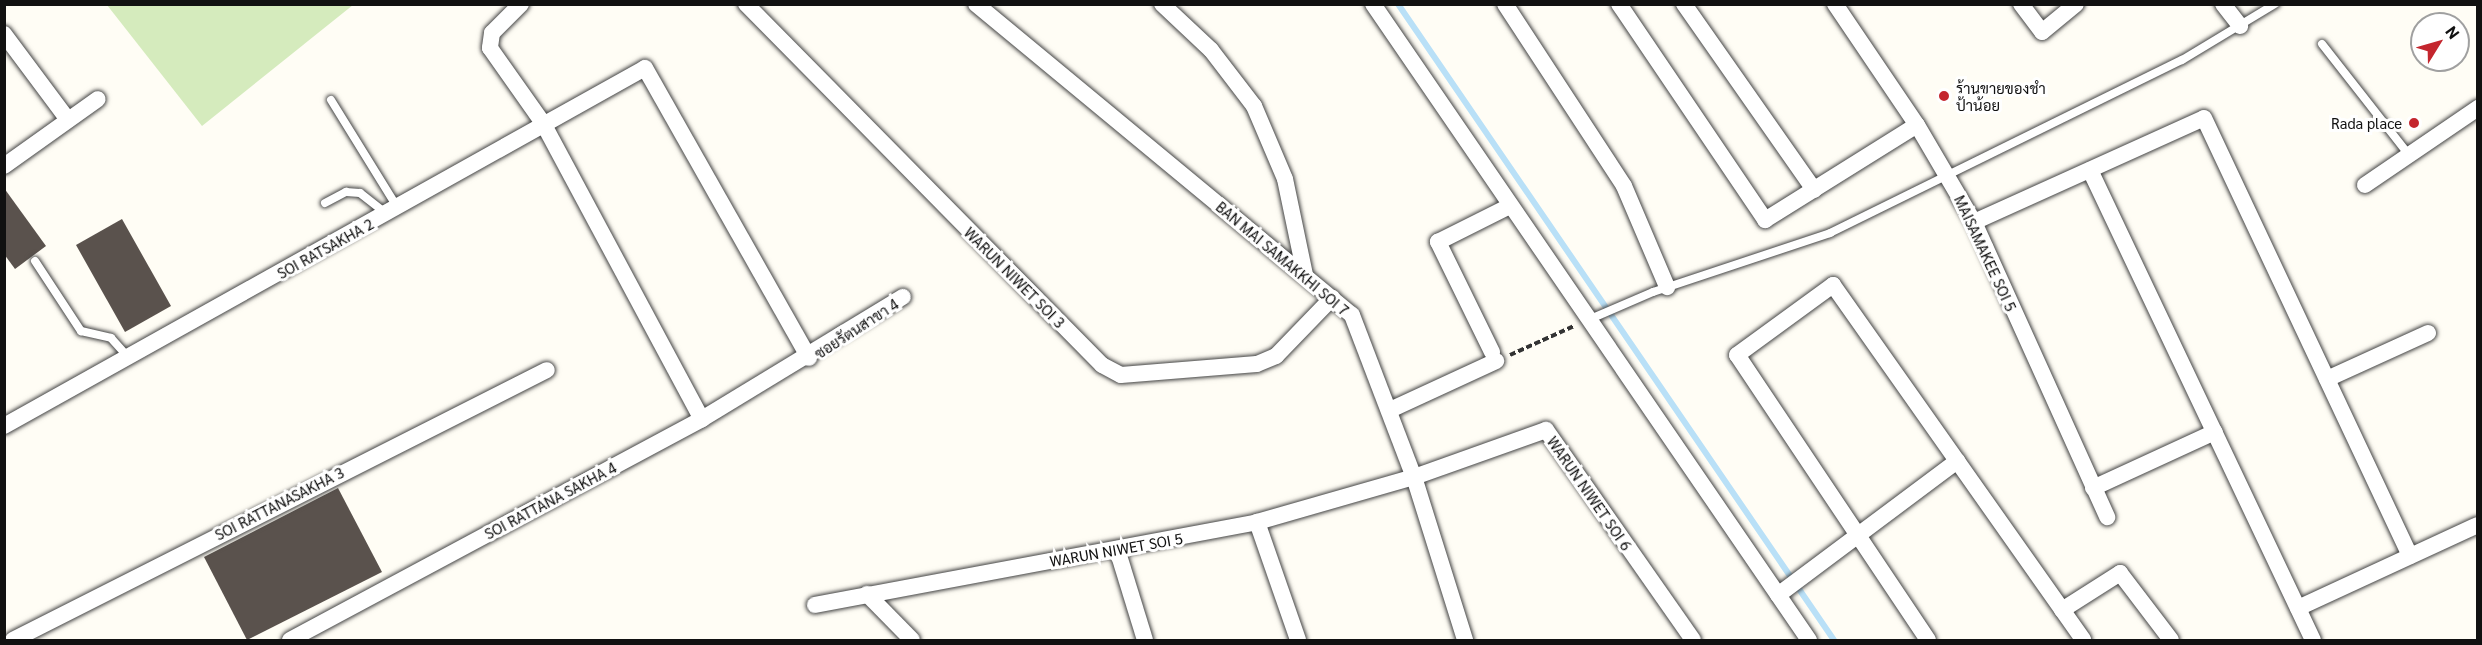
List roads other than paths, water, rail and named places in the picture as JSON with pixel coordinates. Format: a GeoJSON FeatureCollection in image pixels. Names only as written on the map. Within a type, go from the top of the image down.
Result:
{"type":"FeatureCollection","features":[{"type":"Feature","properties":{"kind":"street"},"geometry":{"type":"LineString","coordinates":[[521,4],[492,33],[490,48],[543,123],[702,419]]}},
{"type":"Feature","properties":{"kind":"street","name":"WARUN NIWET SOI 3"},"geometry":{"type":"LineString","coordinates":[[746,4],[1102,365],[1121,375],[1257,364],[1276,356],[1332,298]]}},
{"type":"Feature","properties":{"kind":"street","name":"BAN MAI SAMAKKHI SOI 7"},"geometry":{"type":"LineString","coordinates":[[976,4],[1332,298],[1364,335],[1414,477],[1466,640]]}},
{"type":"Feature","properties":{"kind":"street"},"geometry":{"type":"LineString","coordinates":[[1162,4],[1211,50],[1254,106],[1285,179],[1305,275]]}},
{"type":"Feature","properties":{"kind":"street"},"geometry":{"type":"LineString","coordinates":[[1373,4],[1510,206],[1593,318],[1809,640]]}},
{"type":"Feature","properties":{"kind":"street"},"geometry":{"type":"LineString","coordinates":[[1505,4],[1624,186],[1667,287]]}},
{"type":"Feature","properties":{"kind":"street"},"geometry":{"type":"LineString","coordinates":[[1619,4],[1765,220],[1917,125]]}},
{"type":"Feature","properties":{"kind":"street"},"geometry":{"type":"LineString","coordinates":[[1684,4],[1814,190]]}},
{"type":"Feature","properties":{"kind":"street","name":"MAISAMAKEE SOI 5"},"geometry":{"type":"LineString","coordinates":[[1835,4],[1947,172],[1974,222],[2107,517]]}},
{"type":"Feature","properties":{"kind":"street"},"geometry":{"type":"LineString","coordinates":[[2021,4],[2042,32],[2076,4]]}},
{"type":"Feature","properties":{"kind":"street"},"geometry":{"type":"LineString","coordinates":[[2223,4],[2240,26]]}},
{"type":"Feature","properties":{"kind":"street"},"geometry":{"type":"LineString","coordinates":[[4,34],[68,120]]}},
{"type":"Feature","properties":{"kind":"street","name":"SOI RATSAKHA 2"},"geometry":{"type":"LineString","coordinates":[[4,426],[645,68],[809,358]]}},
{"type":"Feature","properties":{"kind":"street"},"geometry":{"type":"LineString","coordinates":[[4,166],[98,99]]}},
{"type":"Feature","properties":{"kind":"street"},"geometry":{"type":"LineString","coordinates":[[2365,185],[2478,108]]}},
{"type":"Feature","properties":{"kind":"street"},"geometry":{"type":"LineString","coordinates":[[1974,222],[2204,118],[2410,556]]}},
{"type":"Feature","properties":{"kind":"street"},"geometry":{"type":"LineString","coordinates":[[2090,170],[2313,640]]}},
{"type":"Feature","properties":{"kind":"street"},"geometry":{"type":"LineString","coordinates":[[1390,410],[1494,356],[1438,242],[1510,206]]}},
{"type":"Feature","properties":{"kind":"street"},"geometry":{"type":"LineString","coordinates":[[1928,640],[1853,533],[1737,355],[1833,285],[2083,640]]}},
{"type":"Feature","properties":{"kind":"street","name":"ซอยรัตนสาขา 4"},"geometry":{"type":"LineString","coordinates":[[809,358],[903,297]]}},
{"type":"Feature","properties":{"kind":"street"},"geometry":{"type":"LineString","coordinates":[[2327,379],[2428,333]]}},
{"type":"Feature","properties":{"kind":"street","name":"SOI RATTANA SAKHA 4"},"geometry":{"type":"LineString","coordinates":[[290,640],[702,419],[809,358]]}},
{"type":"Feature","properties":{"kind":"street","name":"SOI RATTANASAKHA 3"},"geometry":{"type":"LineString","coordinates":[[13,640],[547,370]]}},
{"type":"Feature","properties":{"kind":"street","name":"WARUN NIWET SOI 6"},"geometry":{"type":"LineString","coordinates":[[1414,477],[1546,430],[1693,640]]}},
{"type":"Feature","properties":{"kind":"street"},"geometry":{"type":"LineString","coordinates":[[2093,488],[2215,432]]}},
{"type":"Feature","properties":{"kind":"street"},"geometry":{"type":"LineString","coordinates":[[1778,594],[1853,533],[1957,461]]}},
{"type":"Feature","properties":{"kind":"street","name":"WARUN NIWET SOI 5"},"geometry":{"type":"LineString","coordinates":[[815,605],[1257,522],[1414,477]]}},
{"type":"Feature","properties":{"kind":"street"},"geometry":{"type":"LineString","coordinates":[[1257,522],[1298,640]]}},
{"type":"Feature","properties":{"kind":"street"},"geometry":{"type":"LineString","coordinates":[[2298,608],[2478,525]]}},
{"type":"Feature","properties":{"kind":"street"},"geometry":{"type":"LineString","coordinates":[[1117,549],[1145,640]]}},
{"type":"Feature","properties":{"kind":"street"},"geometry":{"type":"LineString","coordinates":[[2062,609],[2120,573],[2171,640]]}},
{"type":"Feature","properties":{"kind":"street"},"geometry":{"type":"LineString","coordinates":[[867,594],[912,640]]}},
{"type":"Feature","properties":{"kind":"lane"},"geometry":{"type":"LineString","coordinates":[[1593,318],[1667,287],[1830,233],[1947,172],[2182,60],[2275,4]]}},
{"type":"Feature","properties":{"kind":"lane"},"geometry":{"type":"LineString","coordinates":[[2322,44],[2409,155]]}},
{"type":"Feature","properties":{"kind":"lane"},"geometry":{"type":"LineString","coordinates":[[331,100],[392,211]]}},
{"type":"Feature","properties":{"kind":"lane"},"geometry":{"type":"LineString","coordinates":[[325,203],[346,192],[360,193],[392,211]]}},
{"type":"Feature","properties":{"kind":"lane"},"geometry":{"type":"LineString","coordinates":[[35,261],[81,331],[111,338],[128,357]]}},
{"type":"Feature","properties":{"kind":"waterway"},"geometry":{"type":"LineString","coordinates":[[1398,4],[1834,640]]}},
{"type":"Feature","properties":{"kind":"place","name":"ร้านขายของชำ ป้าน้อย"},"geometry":{"type":"Point","coordinates":[1944,96]}},
{"type":"Feature","properties":{"kind":"place","name":"Rada place"},"geometry":{"type":"Point","coordinates":[2414,123]}}]}
